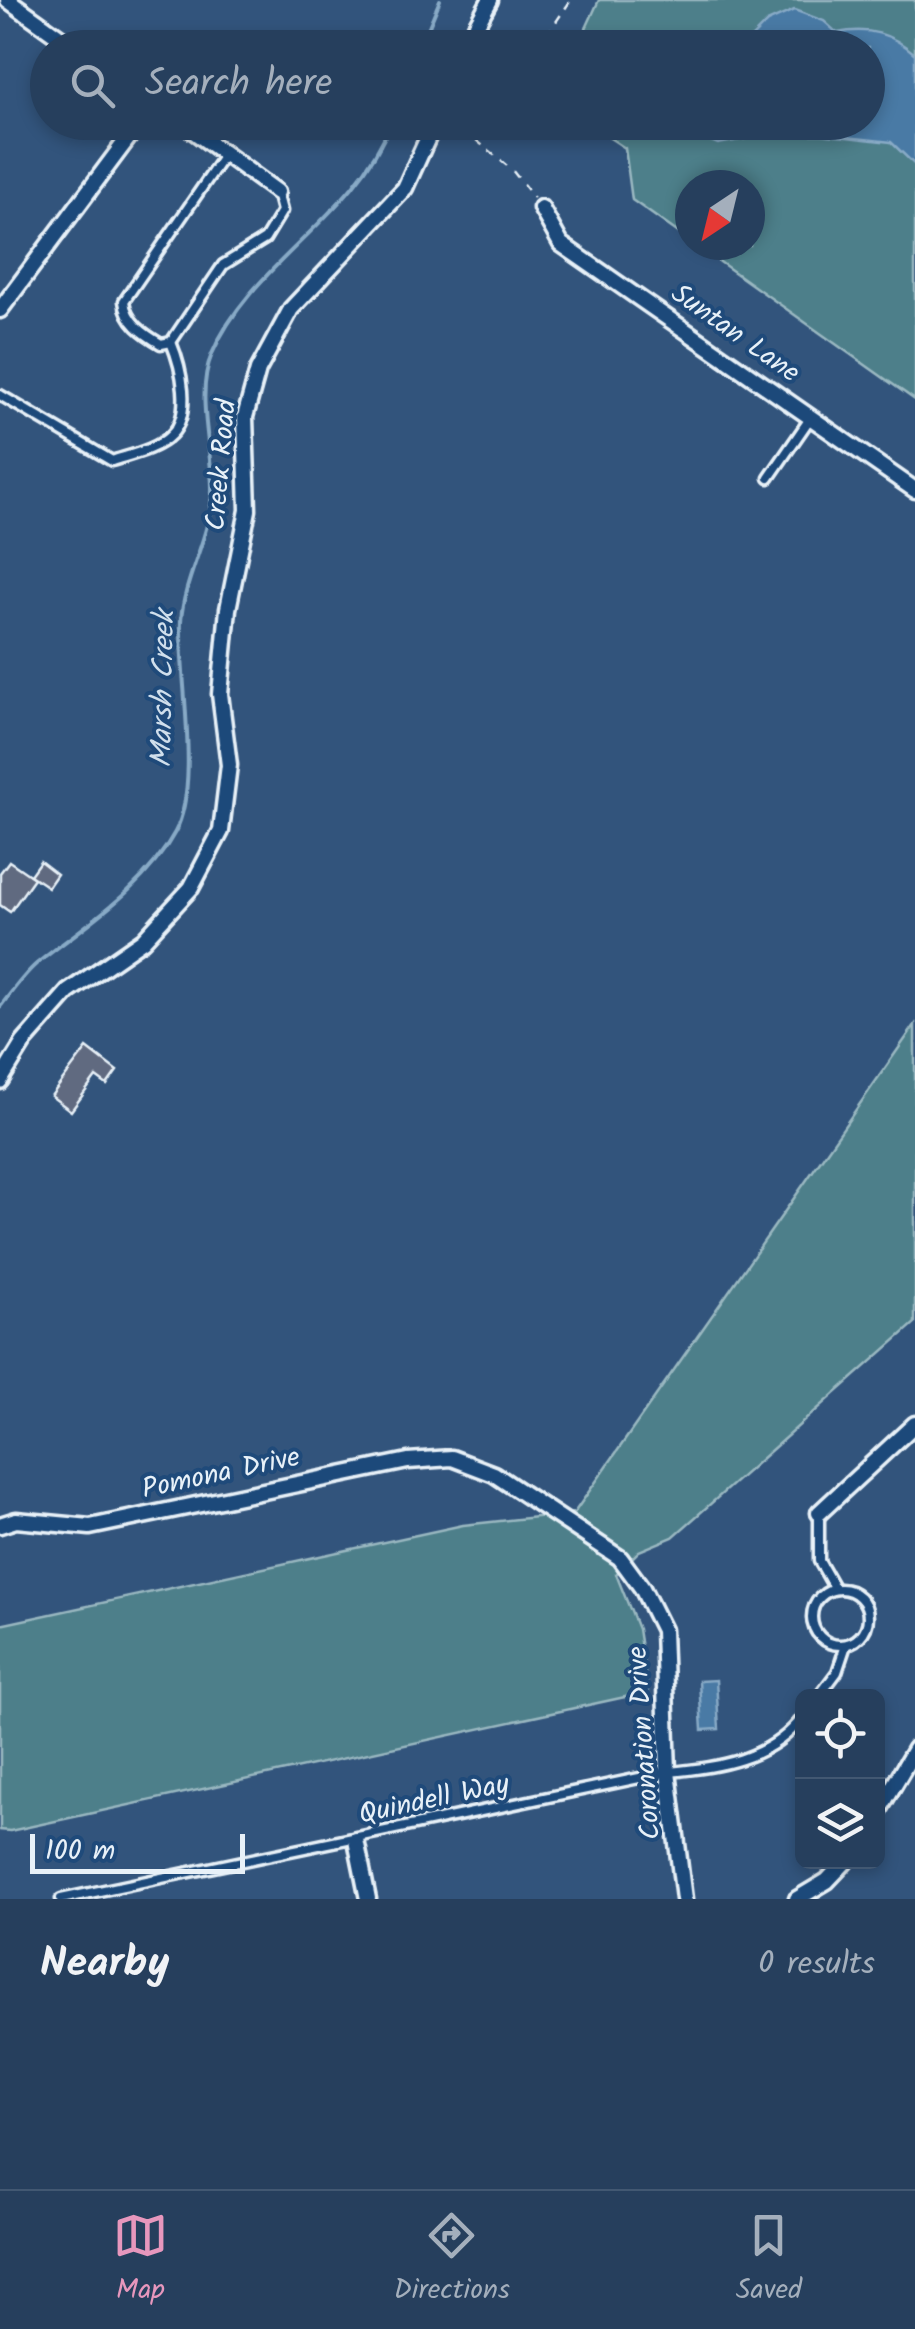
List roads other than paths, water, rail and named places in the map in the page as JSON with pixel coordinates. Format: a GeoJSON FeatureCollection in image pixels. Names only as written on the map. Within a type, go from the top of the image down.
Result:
{"type":"FeatureCollection","features":[{"type":"Feature","properties":{"kind":"street"},"geometry":{"type":"LineString","coordinates":[[8,0],[50,30]]}},
{"type":"Feature","properties":{"kind":"street"},"geometry":{"type":"LineString","coordinates":[[474,30],[490,0]]}},
{"type":"Feature","properties":{"kind":"street"},"geometry":{"type":"LineString","coordinates":[[0,310],[127,140]]}},
{"type":"Feature","properties":{"kind":"street"},"geometry":{"type":"LineString","coordinates":[[205,140],[277,192]]}},
{"type":"Feature","properties":{"kind":"street","name":"Creek Road"},"geometry":{"type":"LineString","coordinates":[[0,1081],[24,1042],[68,992],[143,940],[190,888],[221,831],[229,766],[220,694],[228,608],[248,510],[245,417],[258,370],[291,309],[406,188],[427,140]]}},
{"type":"Feature","properties":{"kind":"street","name":"Suntan Lane"},"geometry":{"type":"LineString","coordinates":[[540,208],[561,244],[915,490]]}},
{"type":"Feature","properties":{"kind":"street"},"geometry":{"type":"LineString","coordinates":[[819,1513],[915,1424]]}},
{"type":"Feature","properties":{"kind":"street","name":"Pomona Drive"},"geometry":{"type":"LineString","coordinates":[[0,1525],[16,1520],[90,1527],[408,1461],[452,1458]]}},
{"type":"Feature","properties":{"kind":"street","name":"Coronation Drive"},"geometry":{"type":"LineString","coordinates":[[452,1458],[494,1474],[620,1558],[642,1588],[662,1630],[668,1772],[684,1899]]}},
{"type":"Feature","properties":{"kind":"street"},"geometry":{"type":"LineString","coordinates":[[885,1800],[915,1748]]}},
{"type":"Feature","properties":{"kind":"street"},"geometry":{"type":"LineString","coordinates":[[356,1840],[368,1899]]}},
{"type":"Feature","properties":{"kind":"street"},"geometry":{"type":"LineString","coordinates":[[796,1899],[827,1881],[838,1869]]}},
{"type":"Feature","properties":{"kind":"lane"},"geometry":{"type":"LineString","coordinates":[[224,154],[124,300],[128,318],[161,344],[171,342],[223,266],[265,239],[282,211],[277,192]]}},
{"type":"Feature","properties":{"kind":"lane"},"geometry":{"type":"LineString","coordinates":[[0,395],[112,461],[169,438],[178,426],[180,364],[171,342]]}},
{"type":"Feature","properties":{"kind":"lane"},"geometry":{"type":"LineString","coordinates":[[769,478],[811,417]]}},
{"type":"Feature","properties":{"kind":"lane"},"geometry":{"type":"LineString","coordinates":[[819,1513],[816,1545],[834,1589]]}},
{"type":"Feature","properties":{"kind":"lane"},"geometry":{"type":"LineString","coordinates":[[825,1689],[838,1672],[846,1645],[864,1632],[867,1610],[854,1593],[834,1589],[816,1602],[812,1624],[825,1641],[846,1645]]}},
{"type":"Feature","properties":{"kind":"lane","name":"Quindell Way"},"geometry":{"type":"LineString","coordinates":[[61,1899],[668,1772],[709,1769],[752,1757],[795,1723]]}},
{"type":"Feature","properties":{"kind":"water"},"geometry":{"type":"Polygon","coordinates":[[[794,10],[824,21],[834,30],[759,30],[794,10]]]}},
{"type":"Feature","properties":{"kind":"water"},"geometry":{"type":"Polygon","coordinates":[[[885,36],[915,54],[915,165],[891,142],[873,140],[885,140],[885,36]]]}},
{"type":"Feature","properties":{"kind":"water"},"geometry":{"type":"Polygon","coordinates":[[[708,140],[740,140],[718,144],[708,140]]]}},
{"type":"Feature","properties":{"kind":"water"},"geometry":{"type":"Polygon","coordinates":[[[716,1680],[719,1729],[702,1730],[699,1681],[716,1680]]]}},
{"type":"Feature","properties":{"kind":"waterway","name":"Marsh Creek"},"geometry":{"type":"LineString","coordinates":[[428,30],[440,0]]}},
{"type":"Feature","properties":{"kind":"waterway","name":"Marsh Creek"},"geometry":{"type":"LineString","coordinates":[[0,1007],[34,966],[132,887],[175,832],[183,812],[188,759],[181,621],[211,506],[207,369],[229,322],[251,292],[353,186],[383,140]]}}]}
